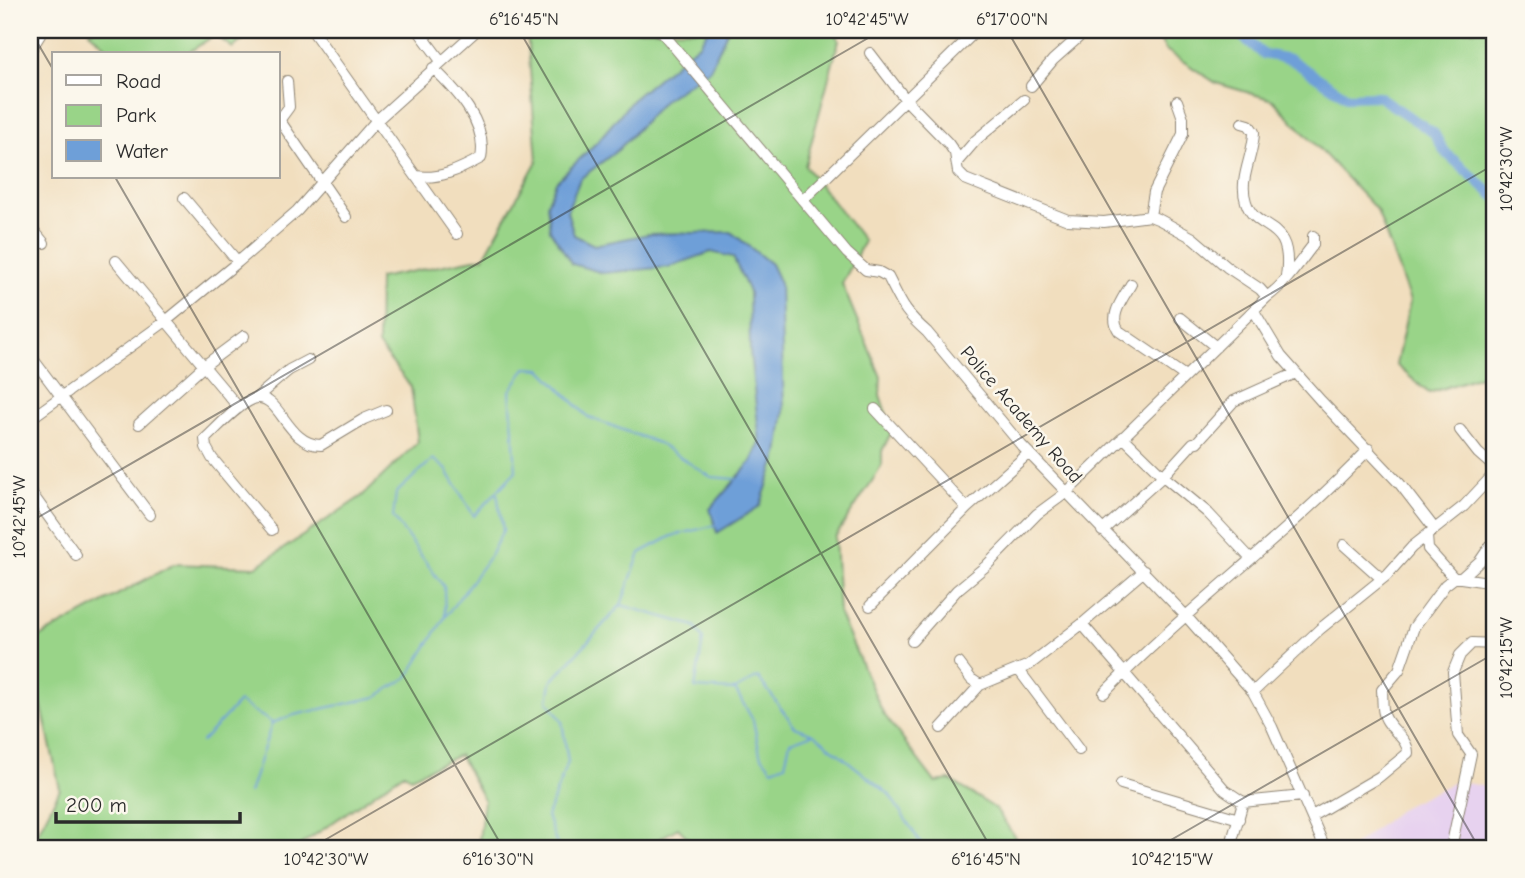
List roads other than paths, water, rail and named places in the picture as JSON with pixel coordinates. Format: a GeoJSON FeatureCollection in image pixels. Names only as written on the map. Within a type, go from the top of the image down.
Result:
{"type":"FeatureCollection","features":[{"type":"Feature","properties":{"kind":"street"},"geometry":{"type":"LineString","coordinates":[[30,51],[43,30]]}},
{"type":"Feature","properties":{"kind":"street"},"geometry":{"type":"LineString","coordinates":[[312,30],[457,234]]}},
{"type":"Feature","properties":{"kind":"street"},"geometry":{"type":"LineString","coordinates":[[416,176],[430,179],[464,168],[481,158],[483,148],[476,125],[459,92],[437,64],[418,30]]}},
{"type":"Feature","properties":{"kind":"street"},"geometry":{"type":"LineString","coordinates":[[30,419],[166,321],[297,211],[376,121],[477,30]]}},
{"type":"Feature","properties":{"kind":"street","name":"Police Academy Road"},"geometry":{"type":"LineString","coordinates":[[660,30],[847,253],[866,270],[888,277],[896,297],[910,317],[927,332],[1029,453],[1102,531],[1144,571],[1253,692],[1272,727],[1325,848]]}},
{"type":"Feature","properties":{"kind":"street"},"geometry":{"type":"LineString","coordinates":[[803,200],[977,30]]}},
{"type":"Feature","properties":{"kind":"street"},"geometry":{"type":"LineString","coordinates":[[1031,86],[1053,60],[1080,36]]}},
{"type":"Feature","properties":{"kind":"street"},"geometry":{"type":"LineString","coordinates":[[870,53],[906,100],[948,143],[957,162],[958,172],[965,179],[1069,220],[1104,222],[1150,216],[1193,238],[1267,297]]}},
{"type":"Feature","properties":{"kind":"street"},"geometry":{"type":"LineString","coordinates":[[280,119],[289,107],[287,82]]}},
{"type":"Feature","properties":{"kind":"street"},"geometry":{"type":"LineString","coordinates":[[957,162],[976,140],[1024,100]]}},
{"type":"Feature","properties":{"kind":"street"},"geometry":{"type":"LineString","coordinates":[[1150,216],[1154,192],[1183,134],[1183,118],[1177,100]]}},
{"type":"Feature","properties":{"kind":"street"},"geometry":{"type":"LineString","coordinates":[[280,122],[345,217]]}},
{"type":"Feature","properties":{"kind":"street"},"geometry":{"type":"LineString","coordinates":[[1242,122],[1249,125],[1254,132],[1244,180],[1244,198],[1251,213],[1278,232],[1283,239],[1287,258],[1286,277]]}},
{"type":"Feature","properties":{"kind":"street"},"geometry":{"type":"LineString","coordinates":[[184,198],[238,262]]}},
{"type":"Feature","properties":{"kind":"street"},"geometry":{"type":"LineString","coordinates":[[30,226],[44,243]]}},
{"type":"Feature","properties":{"kind":"street"},"geometry":{"type":"LineString","coordinates":[[912,641],[957,590],[986,566],[1037,514],[1067,492],[1267,297],[1279,289],[1286,277],[1302,262],[1303,254],[1312,245],[1313,236]]}},
{"type":"Feature","properties":{"kind":"street"},"geometry":{"type":"LineString","coordinates":[[116,261],[239,408]]}},
{"type":"Feature","properties":{"kind":"street"},"geometry":{"type":"LineString","coordinates":[[1130,284],[1116,312],[1115,325],[1119,331],[1185,376]]}},
{"type":"Feature","properties":{"kind":"street"},"geometry":{"type":"LineString","coordinates":[[1254,310],[1281,356],[1400,484],[1431,532],[1428,548],[1458,578],[1494,582]]}},
{"type":"Feature","properties":{"kind":"street"},"geometry":{"type":"LineString","coordinates":[[1180,318],[1216,347]]}},
{"type":"Feature","properties":{"kind":"street"},"geometry":{"type":"LineString","coordinates":[[139,424],[205,365],[244,336]]}},
{"type":"Feature","properties":{"kind":"street"},"geometry":{"type":"LineString","coordinates":[[30,355],[150,515]]}},
{"type":"Feature","properties":{"kind":"street"},"geometry":{"type":"LineString","coordinates":[[272,530],[212,458],[205,439],[239,408],[256,398],[289,370],[308,360]]}},
{"type":"Feature","properties":{"kind":"street"},"geometry":{"type":"LineString","coordinates":[[1102,531],[1163,475],[1234,401],[1296,373]]}},
{"type":"Feature","properties":{"kind":"street"},"geometry":{"type":"LineString","coordinates":[[256,398],[267,400],[299,438],[313,445],[321,445],[364,419],[386,410]]}},
{"type":"Feature","properties":{"kind":"street"},"geometry":{"type":"LineString","coordinates":[[876,409],[967,508]]}},
{"type":"Feature","properties":{"kind":"street"},"geometry":{"type":"LineString","coordinates":[[1253,692],[1320,629],[1381,579],[1412,547],[1464,506],[1495,471],[1460,430]]}},
{"type":"Feature","properties":{"kind":"street"},"geometry":{"type":"LineString","coordinates":[[1123,437],[1208,513],[1251,559]]}},
{"type":"Feature","properties":{"kind":"street"},"geometry":{"type":"LineString","coordinates":[[1104,693],[1336,483],[1369,449]]}},
{"type":"Feature","properties":{"kind":"street"},"geometry":{"type":"LineString","coordinates":[[870,606],[967,508],[1029,453]]}},
{"type":"Feature","properties":{"kind":"street"},"geometry":{"type":"LineString","coordinates":[[30,491],[76,555]]}},
{"type":"Feature","properties":{"kind":"street"},"geometry":{"type":"LineString","coordinates":[[1312,816],[1379,777],[1408,753],[1408,747],[1386,720],[1382,690],[1399,670],[1414,627],[1423,612],[1445,584],[1458,578],[1480,561],[1495,539]]}},
{"type":"Feature","properties":{"kind":"street"},"geometry":{"type":"LineString","coordinates":[[1344,545],[1381,579]]}},
{"type":"Feature","properties":{"kind":"street"},"geometry":{"type":"LineString","coordinates":[[941,728],[980,685],[1030,665],[1144,571]]}},
{"type":"Feature","properties":{"kind":"street"},"geometry":{"type":"LineString","coordinates":[[1082,624],[1226,790],[1243,802],[1303,796]]}},
{"type":"Feature","properties":{"kind":"street"},"geometry":{"type":"LineString","coordinates":[[1451,848],[1471,754],[1458,735],[1453,672],[1460,655],[1472,643],[1495,644]]}},
{"type":"Feature","properties":{"kind":"street"},"geometry":{"type":"LineString","coordinates":[[959,663],[971,679],[980,685]]}},
{"type":"Feature","properties":{"kind":"street"},"geometry":{"type":"LineString","coordinates":[[1018,669],[1079,750]]}},
{"type":"Feature","properties":{"kind":"street"},"geometry":{"type":"LineString","coordinates":[[1121,784],[1239,820]]}},
{"type":"Feature","properties":{"kind":"street"},"geometry":{"type":"LineString","coordinates":[[1230,848],[1243,802]]}},
{"type":"Feature","properties":{"kind":"water"},"geometry":{"type":"Polygon","coordinates":[[[708,30],[728,30],[710,69],[664,100],[619,149],[580,179],[567,211],[574,235],[594,245],[649,234],[731,232],[771,264],[780,283],[784,411],[778,454],[760,506],[717,533],[710,509],[751,462],[760,443],[750,352],[749,292],[733,257],[711,252],[669,267],[603,273],[572,264],[550,230],[547,204],[556,182],[597,142],[634,98],[700,43],[708,30]]]}},
{"type":"Feature","properties":{"kind":"waterway"},"geometry":{"type":"LineString","coordinates":[[1234,30],[1263,54],[1290,59],[1347,97],[1378,96],[1434,133],[1444,151],[1495,197]]}},
{"type":"Feature","properties":{"kind":"waterway"},"geometry":{"type":"LineString","coordinates":[[249,793],[272,723],[294,715],[376,697],[408,677],[445,617],[444,587],[393,517],[396,493],[433,459],[446,469],[474,516],[516,471],[510,391],[526,368],[541,369],[588,417],[658,443],[711,477],[736,479]]}},
{"type":"Feature","properties":{"kind":"waterway"},"geometry":{"type":"LineString","coordinates":[[446,616],[490,556],[503,530],[497,493]]}},
{"type":"Feature","properties":{"kind":"waterway"},"geometry":{"type":"LineString","coordinates":[[558,848],[547,816],[568,762],[562,721],[548,701],[551,682],[621,605],[640,553],[672,536],[716,525]]}},
{"type":"Feature","properties":{"kind":"waterway"},"geometry":{"type":"LineString","coordinates":[[621,605],[695,626],[703,639],[695,688],[735,690],[758,677],[795,727],[814,734],[889,794],[924,848]]}},
{"type":"Feature","properties":{"kind":"waterway"},"geometry":{"type":"LineString","coordinates":[[736,691],[753,720],[760,754],[772,769],[785,764],[790,742],[813,734]]}},
{"type":"Feature","properties":{"kind":"waterway"},"geometry":{"type":"LineString","coordinates":[[201,742],[239,702],[271,722]]}}]}
